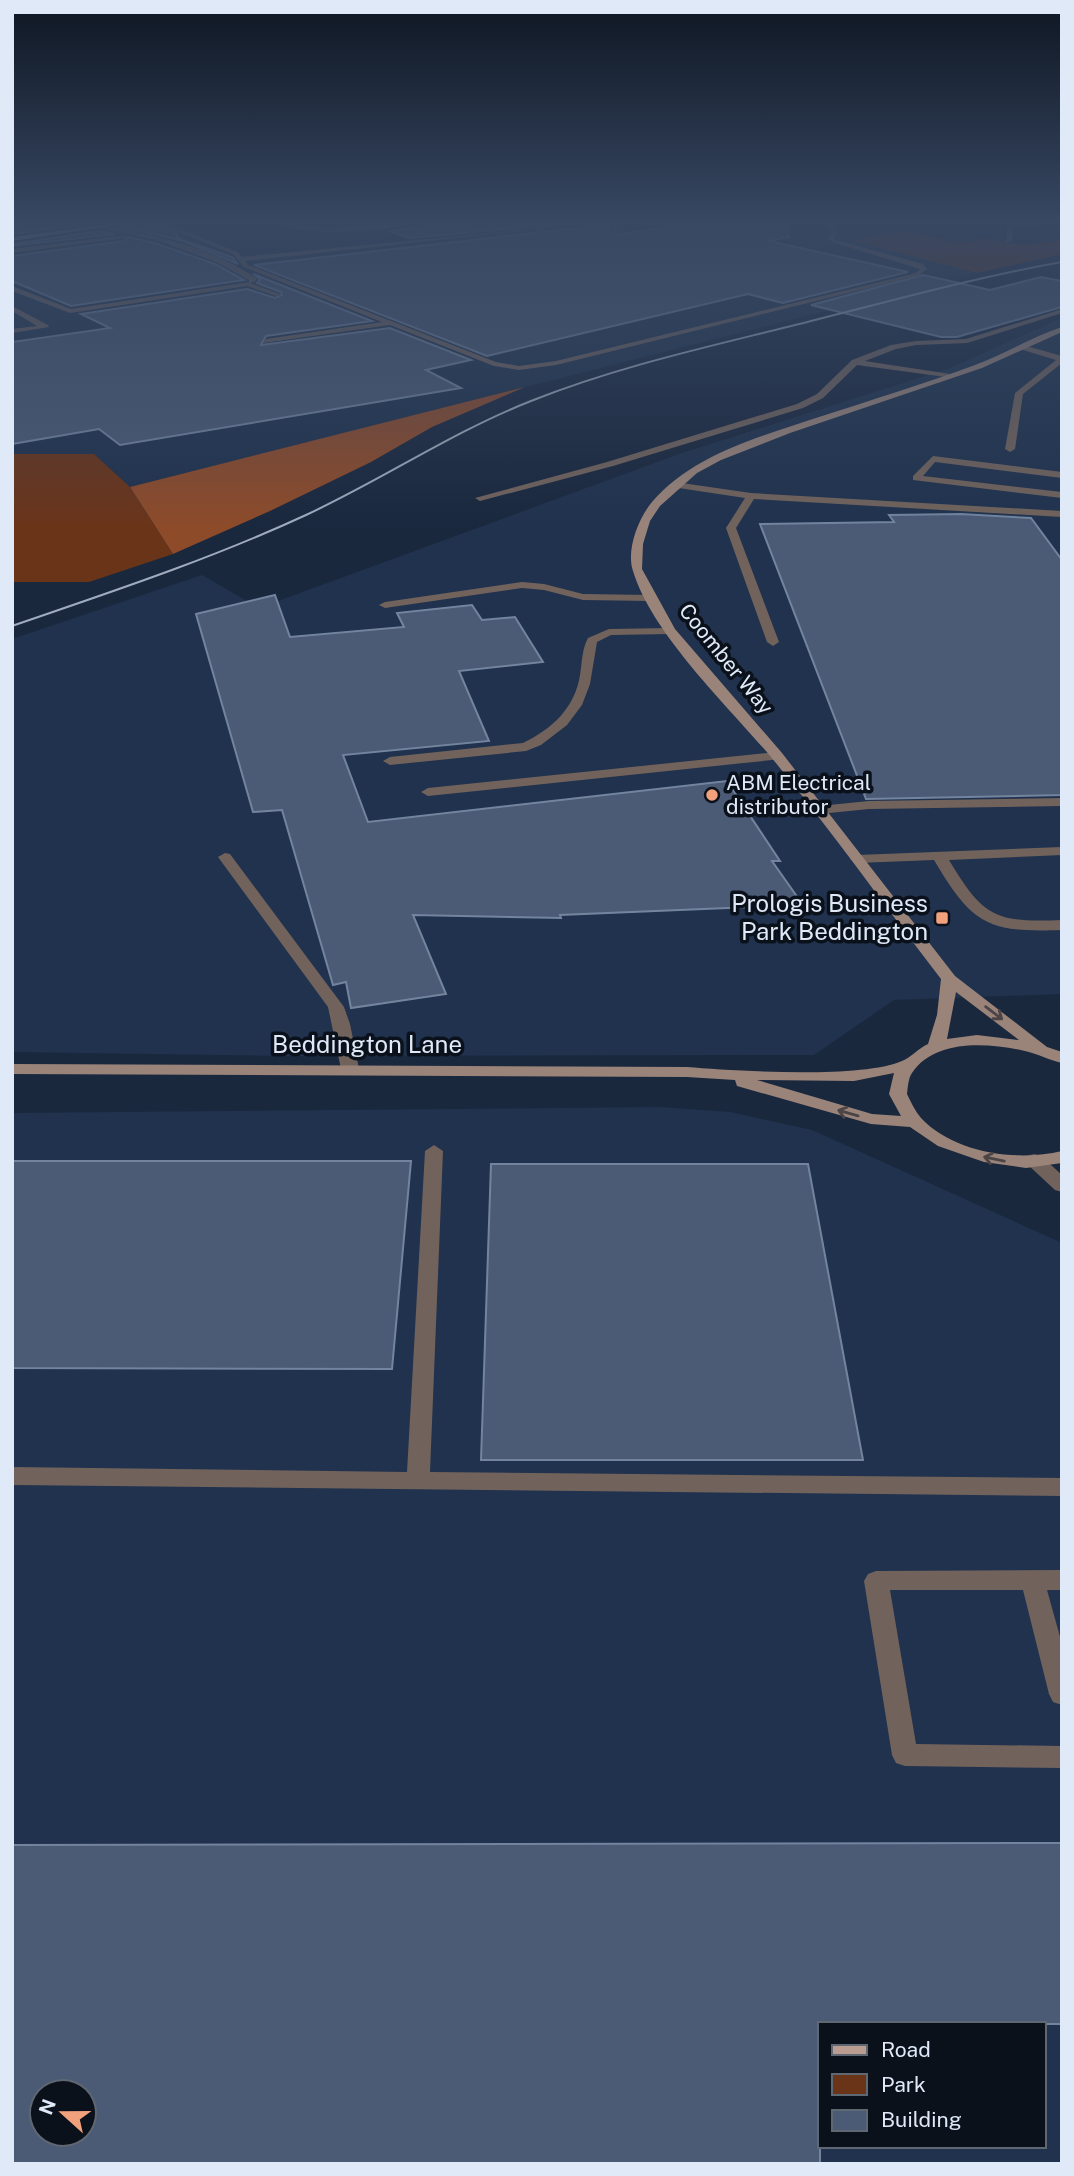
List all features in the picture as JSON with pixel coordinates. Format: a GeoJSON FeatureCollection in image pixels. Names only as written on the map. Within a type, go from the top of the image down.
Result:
{"type":"FeatureCollection","features":[{"type":"Feature","properties":{"kind":"street"},"geometry":{"type":"LineString","coordinates":[[12,331],[45,327],[39,324]]}},
{"type":"Feature","properties":{"kind":"street"},"geometry":{"type":"LineString","coordinates":[[266,341],[386,324]]}},
{"type":"Feature","properties":{"kind":"street"},"geometry":{"type":"LineString","coordinates":[[391,324],[504,367],[537,367],[718,324]]}},
{"type":"Feature","properties":{"kind":"street"},"geometry":{"type":"LineString","coordinates":[[480,498],[610,464],[800,406],[820,396],[855,362],[894,347],[916,343],[967,341],[1022,324]]}},
{"type":"Feature","properties":{"kind":"street","name":"Coomber Way"},"geometry":{"type":"LineString","coordinates":[[1039,1047],[949,979],[777,756],[670,631],[650,598],[637,569],[638,544],[645,521],[656,504],[694,471],[744,446],[950,376],[1062,329]]}},
{"type":"Feature","properties":{"kind":"street"},"geometry":{"type":"LineString","coordinates":[[1010,449],[1018,393],[1062,359],[1023,347]]}},
{"type":"Feature","properties":{"kind":"street"},"geometry":{"type":"LineString","coordinates":[[855,362],[950,376]]}},
{"type":"Feature","properties":{"kind":"street"},"geometry":{"type":"LineString","coordinates":[[1062,475],[933,459],[916,478],[1062,495]]}},
{"type":"Feature","properties":{"kind":"street"},"geometry":{"type":"LineString","coordinates":[[675,485],[751,496],[1062,514]]}},
{"type":"Feature","properties":{"kind":"street"},"geometry":{"type":"LineString","coordinates":[[751,496],[731,528],[773,642]]}},
{"type":"Feature","properties":{"kind":"street"},"geometry":{"type":"LineString","coordinates":[[385,606],[522,585],[544,587],[583,597],[650,598]]}},
{"type":"Feature","properties":{"kind":"street"},"geometry":{"type":"LineString","coordinates":[[390,761],[526,747],[545,739],[563,725],[584,685],[587,652],[592,640],[609,632],[670,631]]}},
{"type":"Feature","properties":{"kind":"street"},"geometry":{"type":"LineString","coordinates":[[428,792],[777,756]]}},
{"type":"Feature","properties":{"kind":"street"},"geometry":{"type":"LineString","coordinates":[[819,810],[869,805],[1062,802]]}},
{"type":"Feature","properties":{"kind":"street"},"geometry":{"type":"LineString","coordinates":[[857,859],[1062,851]]}},
{"type":"Feature","properties":{"kind":"street"},"geometry":{"type":"LineString","coordinates":[[939,856],[964,898],[991,922],[1023,927],[1062,925]]}},
{"type":"Feature","properties":{"kind":"street"},"geometry":{"type":"LineString","coordinates":[[225,857],[336,1007],[342,1024],[350,1069]]}},
{"type":"Feature","properties":{"kind":"street"},"geometry":{"type":"LineString","coordinates":[[936,1047],[945,1015],[949,979]]}},
{"type":"Feature","properties":{"kind":"street","name":"Beddington Lane"},"geometry":{"type":"LineString","coordinates":[[12,1069],[350,1069],[854,1076],[910,1065],[936,1047],[954,1042],[993,1039],[1039,1047],[1062,1058]]}},
{"type":"Feature","properties":{"kind":"street"},"geometry":{"type":"LineString","coordinates":[[910,1065],[903,1073],[898,1094],[916,1122],[950,1146],[1008,1161],[1053,1160],[1062,1157]]}},
{"type":"Feature","properties":{"kind":"street","name":"Beddington Lane"},"geometry":{"type":"LineString","coordinates":[[721,1076],[871,1119],[916,1122]]}},
{"type":"Feature","properties":{"kind":"street"},"geometry":{"type":"LineString","coordinates":[[418,1480],[434,1151]]}},
{"type":"Feature","properties":{"kind":"street"},"geometry":{"type":"LineString","coordinates":[[1034,1160],[1062,1186]]}},
{"type":"Feature","properties":{"kind":"street"},"geometry":{"type":"LineString","coordinates":[[12,1476],[1062,1487]]}},
{"type":"Feature","properties":{"kind":"street"},"geometry":{"type":"LineString","coordinates":[[1033,1580],[1062,1694]]}},
{"type":"Feature","properties":{"kind":"street"},"geometry":{"type":"LineString","coordinates":[[1062,1580],[876,1581],[905,1755],[1062,1757]]}},
{"type":"Feature","properties":{"kind":"shaded area"},"geometry":{"type":"Polygon","coordinates":[[[12,324],[777,324],[130,487],[94,454],[12,454],[12,324]]]}},
{"type":"Feature","properties":{"kind":"shaded area"},"geometry":{"type":"Polygon","coordinates":[[[1050,324],[1062,324],[1062,994],[894,1000],[814,1055],[283,1056],[12,1052],[12,639],[202,575],[259,608],[679,454],[950,368],[1050,324]]]}},
{"type":"Feature","properties":{"kind":"shaded area"},"geometry":{"type":"Polygon","coordinates":[[[525,387],[432,427],[371,462],[173,554],[130,487],[525,387]]]}},
{"type":"Feature","properties":{"kind":"shaded area"},"geometry":{"type":"Polygon","coordinates":[[[659,1107],[730,1112],[812,1130],[1062,1243],[1062,2164],[12,2164],[12,1113],[659,1107]]]}},
{"type":"Feature","properties":{"kind":"green space"},"geometry":{"type":"Polygon","coordinates":[[[12,454],[94,454],[130,487],[173,554],[89,582],[12,582],[12,454]]]}},
{"type":"Feature","properties":{"kind":"building"},"geometry":{"type":"Polygon","coordinates":[[[101,324],[354,324],[266,336],[261,345],[390,328],[471,360],[426,370],[461,388],[120,445],[99,429],[12,444],[12,342],[110,328],[101,324]]]}},
{"type":"Feature","properties":{"kind":"building"},"geometry":{"type":"Polygon","coordinates":[[[404,324],[624,324],[487,356],[404,324]]]}},
{"type":"Feature","properties":{"kind":"building"},"geometry":{"type":"Polygon","coordinates":[[[886,324],[1004,324],[957,337],[941,337],[886,324]]]}},
{"type":"Feature","properties":{"kind":"building"},"geometry":{"type":"Polygon","coordinates":[[[961,514],[1031,518],[1062,560],[1062,795],[866,799],[760,524],[894,522],[889,515],[961,514]]]}},
{"type":"Feature","properties":{"kind":"building"},"geometry":{"type":"Polygon","coordinates":[[[275,595],[290,637],[404,627],[397,613],[472,605],[482,620],[515,617],[543,662],[459,671],[489,741],[343,755],[368,822],[727,781],[780,861],[772,861],[803,905],[560,915],[561,918],[413,915],[446,994],[351,1008],[346,982],[333,985],[282,810],[253,812],[196,614],[275,595]]]}},
{"type":"Feature","properties":{"kind":"building"},"geometry":{"type":"Polygon","coordinates":[[[12,1161],[411,1161],[392,1369],[12,1368],[12,1161]]]}},
{"type":"Feature","properties":{"kind":"building"},"geometry":{"type":"Polygon","coordinates":[[[491,1164],[808,1164],[863,1460],[481,1460],[491,1164]]]}},
{"type":"Feature","properties":{"kind":"building"},"geometry":{"type":"Polygon","coordinates":[[[1062,1843],[1062,2024],[818,2022],[820,2164],[12,2164],[12,1845],[1062,1843]]]}},
{"type":"Feature","properties":{"kind":"tram line"},"geometry":{"type":"LineString","coordinates":[[12,626],[160,574],[270,531],[334,501],[473,427],[531,401],[634,366],[800,324]]}},
{"type":"Feature","properties":{"kind":"place","name":"ABM Electrical distributor"},"geometry":{"type":"Point","coordinates":[712,795]}},
{"type":"Feature","properties":{"kind":"place","name":"Prologis Business Park Beddington"},"geometry":{"type":"Point","coordinates":[942,918]}}]}
